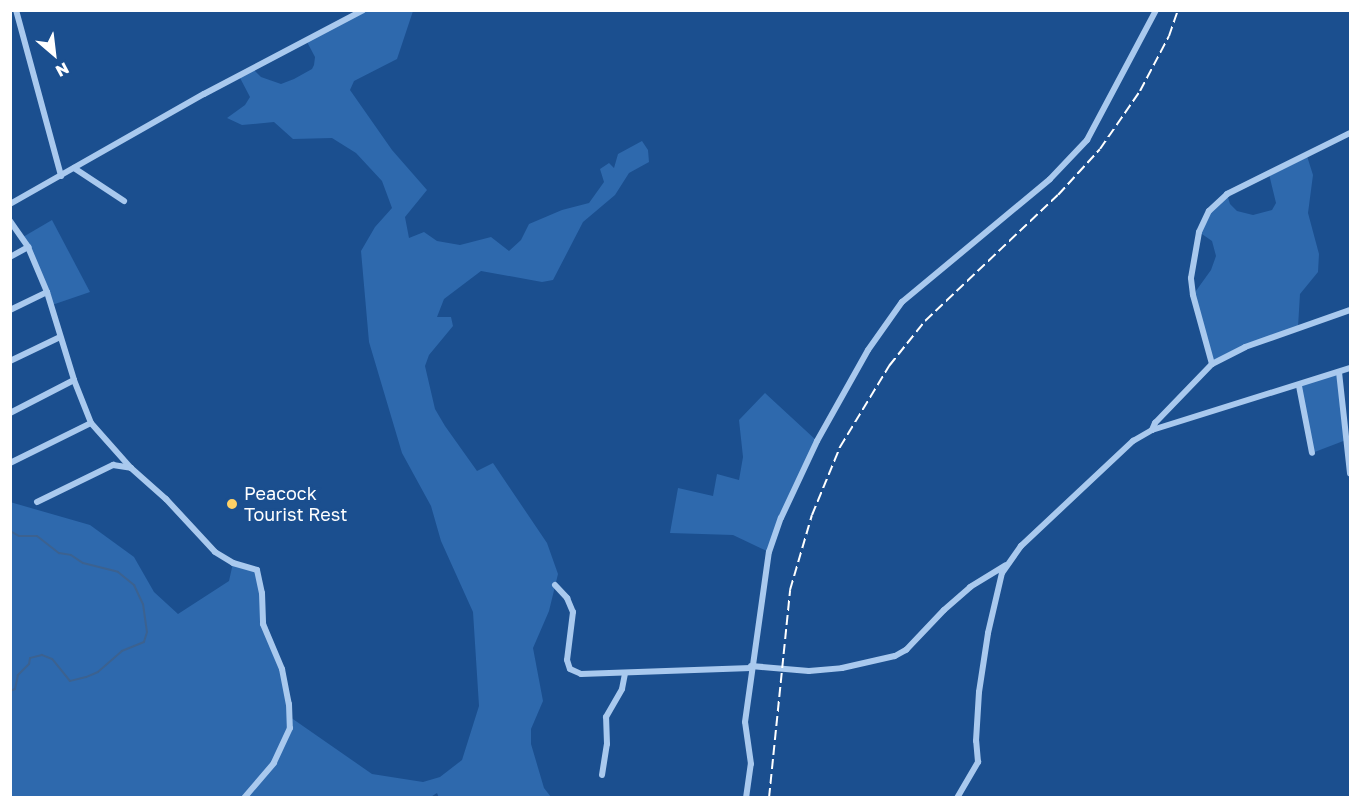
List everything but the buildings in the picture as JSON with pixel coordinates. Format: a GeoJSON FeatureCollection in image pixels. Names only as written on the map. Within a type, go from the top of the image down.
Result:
{"type":"FeatureCollection","features":[{"type":"Feature","properties":{"kind":"street"},"geometry":{"type":"LineString","coordinates":[[16,10],[61,176]]}},
{"type":"Feature","properties":{"kind":"street"},"geometry":{"type":"LineString","coordinates":[[10,204],[204,94],[363,10]]}},
{"type":"Feature","properties":{"kind":"street"},"geometry":{"type":"LineString","coordinates":[[746,798],[751,764],[745,722],[769,552],[781,518],[817,441],[868,350],[902,302],[1050,179],[1081,147],[1104,112],[1156,10]]}},
{"type":"Feature","properties":{"kind":"street"},"geometry":{"type":"LineString","coordinates":[[1212,364],[1193,295],[1191,279],[1199,232],[1209,210],[1227,194],[1350,133]]}},
{"type":"Feature","properties":{"kind":"street"},"geometry":{"type":"LineString","coordinates":[[74,168],[124,201]]}},
{"type":"Feature","properties":{"kind":"street"},"geometry":{"type":"LineString","coordinates":[[10,221],[28,247],[47,291],[74,380],[91,423],[131,468],[166,499],[215,552],[233,563],[257,570],[261,579],[263,624],[282,669],[289,704],[290,728],[274,763],[244,798]]}},
{"type":"Feature","properties":{"kind":"street"},"geometry":{"type":"LineString","coordinates":[[10,256],[28,247]]}},
{"type":"Feature","properties":{"kind":"street"},"geometry":{"type":"LineString","coordinates":[[10,310],[47,291]]}},
{"type":"Feature","properties":{"kind":"street"},"geometry":{"type":"LineString","coordinates":[[555,585],[567,598],[573,612],[567,660],[570,669],[580,674],[751,667],[809,671],[842,668],[895,656],[906,650],[944,610],[970,587],[1006,565],[1050,516],[1132,441],[1154,427],[1212,364],[1245,347],[1350,310]]}},
{"type":"Feature","properties":{"kind":"street"},"geometry":{"type":"LineString","coordinates":[[10,361],[60,337]]}},
{"type":"Feature","properties":{"kind":"street"},"geometry":{"type":"LineString","coordinates":[[1154,427],[1299,386],[1350,368]]}},
{"type":"Feature","properties":{"kind":"street"},"geometry":{"type":"LineString","coordinates":[[1339,372],[1350,473]]}},
{"type":"Feature","properties":{"kind":"street"},"geometry":{"type":"LineString","coordinates":[[10,413],[74,380]]}},
{"type":"Feature","properties":{"kind":"street"},"geometry":{"type":"LineString","coordinates":[[1299,386],[1312,453]]}},
{"type":"Feature","properties":{"kind":"street"},"geometry":{"type":"LineString","coordinates":[[10,464],[91,423]]}},
{"type":"Feature","properties":{"kind":"street"},"geometry":{"type":"LineString","coordinates":[[37,502],[113,465],[131,468]]}},
{"type":"Feature","properties":{"kind":"street"},"geometry":{"type":"LineString","coordinates":[[957,798],[978,762],[976,741],[988,633],[1006,565]]}},
{"type":"Feature","properties":{"kind":"street"},"geometry":{"type":"LineString","coordinates":[[602,776],[607,744],[606,717],[622,689],[626,673]]}},
{"type":"Feature","properties":{"kind":"shaded area"},"geometry":{"type":"Polygon","coordinates":[[[363,11],[413,11],[397,59],[354,81],[350,90],[392,150],[427,190],[405,217],[409,238],[424,232],[437,241],[460,245],[491,237],[509,251],[521,240],[529,224],[562,210],[589,203],[604,182],[600,169],[609,163],[614,168],[618,154],[642,141],[648,150],[649,162],[629,173],[615,195],[583,222],[553,280],[542,282],[481,271],[444,299],[437,317],[451,317],[453,326],[429,355],[425,366],[435,409],[445,426],[477,471],[493,463],[547,543],[558,574],[549,611],[533,648],[543,701],[531,729],[531,744],[544,788],[551,797],[439,798],[437,793],[429,798],[11,797],[10,502],[90,525],[134,557],[154,592],[178,614],[229,581],[233,563],[257,570],[262,611],[282,669],[290,717],[372,774],[423,782],[440,777],[462,760],[479,706],[473,612],[441,541],[431,506],[402,453],[369,342],[361,251],[375,227],[392,208],[382,181],[356,153],[332,138],[293,139],[274,122],[242,125],[227,118],[245,105],[250,97],[239,76],[253,69],[261,77],[281,84],[294,79],[312,69],[314,65],[315,57],[306,40],[363,11]]]}},
{"type":"Feature","properties":{"kind":"shaded area"},"geometry":{"type":"Polygon","coordinates":[[[1307,156],[1313,175],[1308,213],[1319,254],[1318,272],[1300,294],[1298,327],[1212,364],[1193,295],[1211,270],[1216,256],[1212,241],[1199,232],[1202,223],[1227,194],[1230,204],[1237,211],[1253,215],[1272,210],[1276,203],[1269,174],[1307,156]]]}},
{"type":"Feature","properties":{"kind":"shaded area"},"geometry":{"type":"Polygon","coordinates":[[[52,220],[90,292],[52,305],[23,237],[52,220]]]}},
{"type":"Feature","properties":{"kind":"shaded area"},"geometry":{"type":"Polygon","coordinates":[[[1339,372],[1346,440],[1312,453],[1299,386],[1339,372]]]}},
{"type":"Feature","properties":{"kind":"shaded area"},"geometry":{"type":"Polygon","coordinates":[[[765,393],[817,441],[769,552],[733,535],[670,533],[678,488],[713,496],[717,474],[739,480],[743,457],[739,420],[765,393]]]}},
{"type":"Feature","properties":{"kind":"waterway"},"geometry":{"type":"LineString","coordinates":[[10,531],[19,536],[37,536],[59,553],[71,555],[83,563],[118,572],[134,585],[143,604],[147,632],[144,642],[122,651],[98,672],[70,681],[52,659],[42,655],[30,658],[29,664],[18,675],[15,689],[10,691]]}},
{"type":"Feature","properties":{"kind":"railway"},"geometry":{"type":"LineString","coordinates":[[769,798],[790,590],[812,515],[840,447],[889,366],[925,321],[1058,195],[1100,149],[1140,91],[1169,36],[1178,10]]}},
{"type":"Feature","properties":{"kind":"place","name":"Peacock Tourist Rest"},"geometry":{"type":"Point","coordinates":[232,504]}}]}
